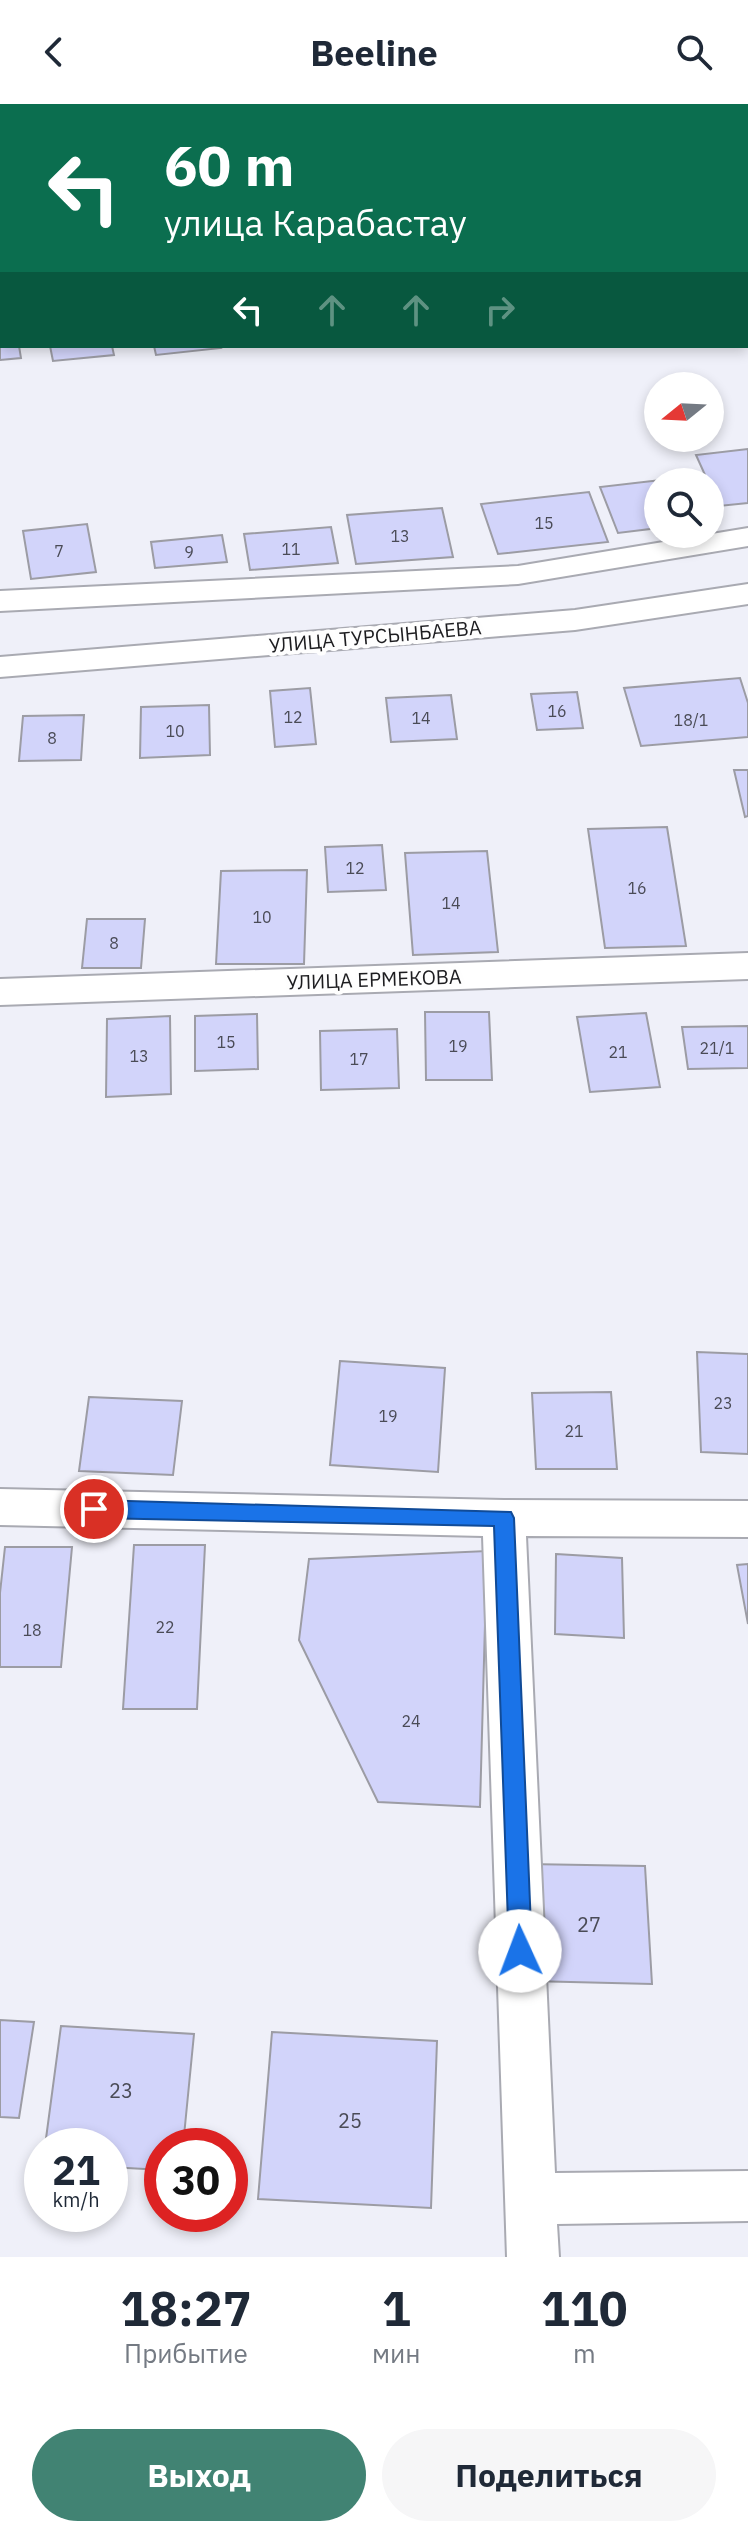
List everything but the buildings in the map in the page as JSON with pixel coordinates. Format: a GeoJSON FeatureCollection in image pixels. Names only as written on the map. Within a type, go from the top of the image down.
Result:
{"type":"FeatureCollection","features":[{"type":"Feature","properties":{"kind":"street"},"geometry":{"type":"LineString","coordinates":[[0,601],[518,575],[748,537]]}},
{"type":"Feature","properties":{"kind":"street","name":"УЛИЦА ТУРСЫНБАЕВА"},"geometry":{"type":"LineString","coordinates":[[0,667],[575,620],[748,594]]}},
{"type":"Feature","properties":{"kind":"street","name":"УЛИЦА ЕРМЕКОВА"},"geometry":{"type":"LineString","coordinates":[[0,992],[748,966]]}},
{"type":"Feature","properties":{"kind":"street"},"geometry":{"type":"LineString","coordinates":[[0,1507],[504,1518],[748,1519]]}},
{"type":"Feature","properties":{"kind":"street"},"geometry":{"type":"LineString","coordinates":[[504,1518],[533,2257]]}},
{"type":"Feature","properties":{"kind":"street"},"geometry":{"type":"LineString","coordinates":[[530,2199],[748,2196]]}},
{"type":"Feature","properties":{"kind":"route"},"geometry":{"type":"LineString","coordinates":[[94,1509],[504,1518],[520,1951]]}}]}
